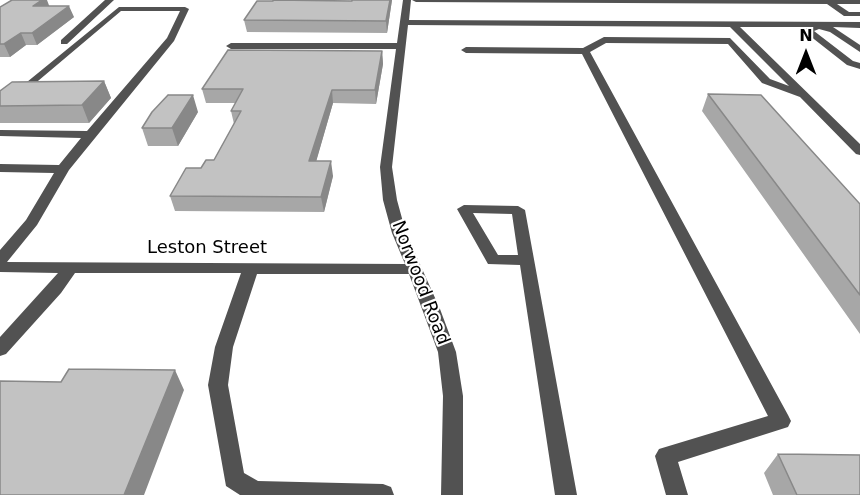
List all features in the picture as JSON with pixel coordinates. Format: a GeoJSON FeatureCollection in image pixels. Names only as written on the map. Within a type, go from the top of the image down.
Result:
{"type":"FeatureCollection","features":[{"type":"Feature","properties":{"kind":"street"},"geometry":{"type":"LineString","coordinates":[[0,97],[110,0]]}},
{"type":"Feature","properties":{"kind":"street","name":"Norwood Road"},"geometry":{"type":"LineString","coordinates":[[407,0],[386,167],[396,222],[447,352],[453,396],[452,495]]}},
{"type":"Feature","properties":{"kind":"street"},"geometry":{"type":"LineString","coordinates":[[416,0],[860,2]]}},
{"type":"Feature","properties":{"kind":"street"},"geometry":{"type":"LineString","coordinates":[[826,1],[847,14],[860,14]]}},
{"type":"Feature","properties":{"kind":"street"},"geometry":{"type":"LineString","coordinates":[[0,110],[119,9],[186,4],[171,39],[63,169],[32,222],[0,260]]}},
{"type":"Feature","properties":{"kind":"street"},"geometry":{"type":"LineString","coordinates":[[404,22],[860,25]]}},
{"type":"Feature","properties":{"kind":"street"},"geometry":{"type":"LineString","coordinates":[[732,24],[860,151]]}},
{"type":"Feature","properties":{"kind":"street"},"geometry":{"type":"LineString","coordinates":[[860,49],[833,30],[814,26],[808,30],[850,63],[860,66]]}},
{"type":"Feature","properties":{"kind":"street"},"geometry":{"type":"LineString","coordinates":[[466,50],[585,51],[604,40],[730,41],[766,81],[803,95]]}},
{"type":"Feature","properties":{"kind":"street"},"geometry":{"type":"LineString","coordinates":[[231,46],[401,46]]}},
{"type":"Feature","properties":{"kind":"street"},"geometry":{"type":"LineString","coordinates":[[585,51],[781,421],[666,456],[677,495]]}},
{"type":"Feature","properties":{"kind":"street"},"geometry":{"type":"LineString","coordinates":[[0,133],[90,135]]}},
{"type":"Feature","properties":{"kind":"street"},"geometry":{"type":"LineString","coordinates":[[0,168],[63,169]]}},
{"type":"Feature","properties":{"kind":"street"},"geometry":{"type":"LineString","coordinates":[[527,260],[493,260],[464,209],[518,210],[527,260],[566,495]]}},
{"type":"Feature","properties":{"kind":"street","name":"Leston Street"},"geometry":{"type":"LineString","coordinates":[[0,267],[414,269]]}},
{"type":"Feature","properties":{"kind":"street"},"geometry":{"type":"LineString","coordinates":[[0,349],[49,296],[71,267]]}},
{"type":"Feature","properties":{"kind":"street"},"geometry":{"type":"LineString","coordinates":[[251,268],[224,347],[218,385],[234,479],[256,492],[383,495]]}},
{"type":"Feature","properties":{"kind":"building"},"geometry":{"type":"Polygon","coordinates":[[[12,0],[42,0],[33,6],[69,6],[32,33],[21,33],[4,44],[0,44],[0,7],[12,0]]]}},
{"type":"Feature","properties":{"kind":"building"},"geometry":{"type":"Polygon","coordinates":[[[390,0],[386,21],[244,20],[257,1],[390,0]]]}},
{"type":"Feature","properties":{"kind":"building"},"geometry":{"type":"Polygon","coordinates":[[[228,50],[382,51],[375,90],[332,90],[309,161],[331,161],[321,197],[170,196],[186,168],[201,168],[206,160],[214,160],[241,111],[231,111],[243,89],[202,89],[228,50]]]}},
{"type":"Feature","properties":{"kind":"building"},"geometry":{"type":"Polygon","coordinates":[[[104,81],[82,105],[0,106],[0,91],[12,82],[104,81]]]}},
{"type":"Feature","properties":{"kind":"building"},"geometry":{"type":"Polygon","coordinates":[[[708,94],[761,95],[860,204],[860,295],[708,94]]]}},
{"type":"Feature","properties":{"kind":"building"},"geometry":{"type":"Polygon","coordinates":[[[168,95],[193,95],[172,128],[142,128],[152,112],[168,95]]]}},
{"type":"Feature","properties":{"kind":"building"},"geometry":{"type":"Polygon","coordinates":[[[69,369],[175,370],[124,495],[0,495],[0,381],[61,382],[69,369]]]}},
{"type":"Feature","properties":{"kind":"building"},"geometry":{"type":"Polygon","coordinates":[[[778,454],[860,455],[860,495],[797,495],[778,454]]]}}]}
